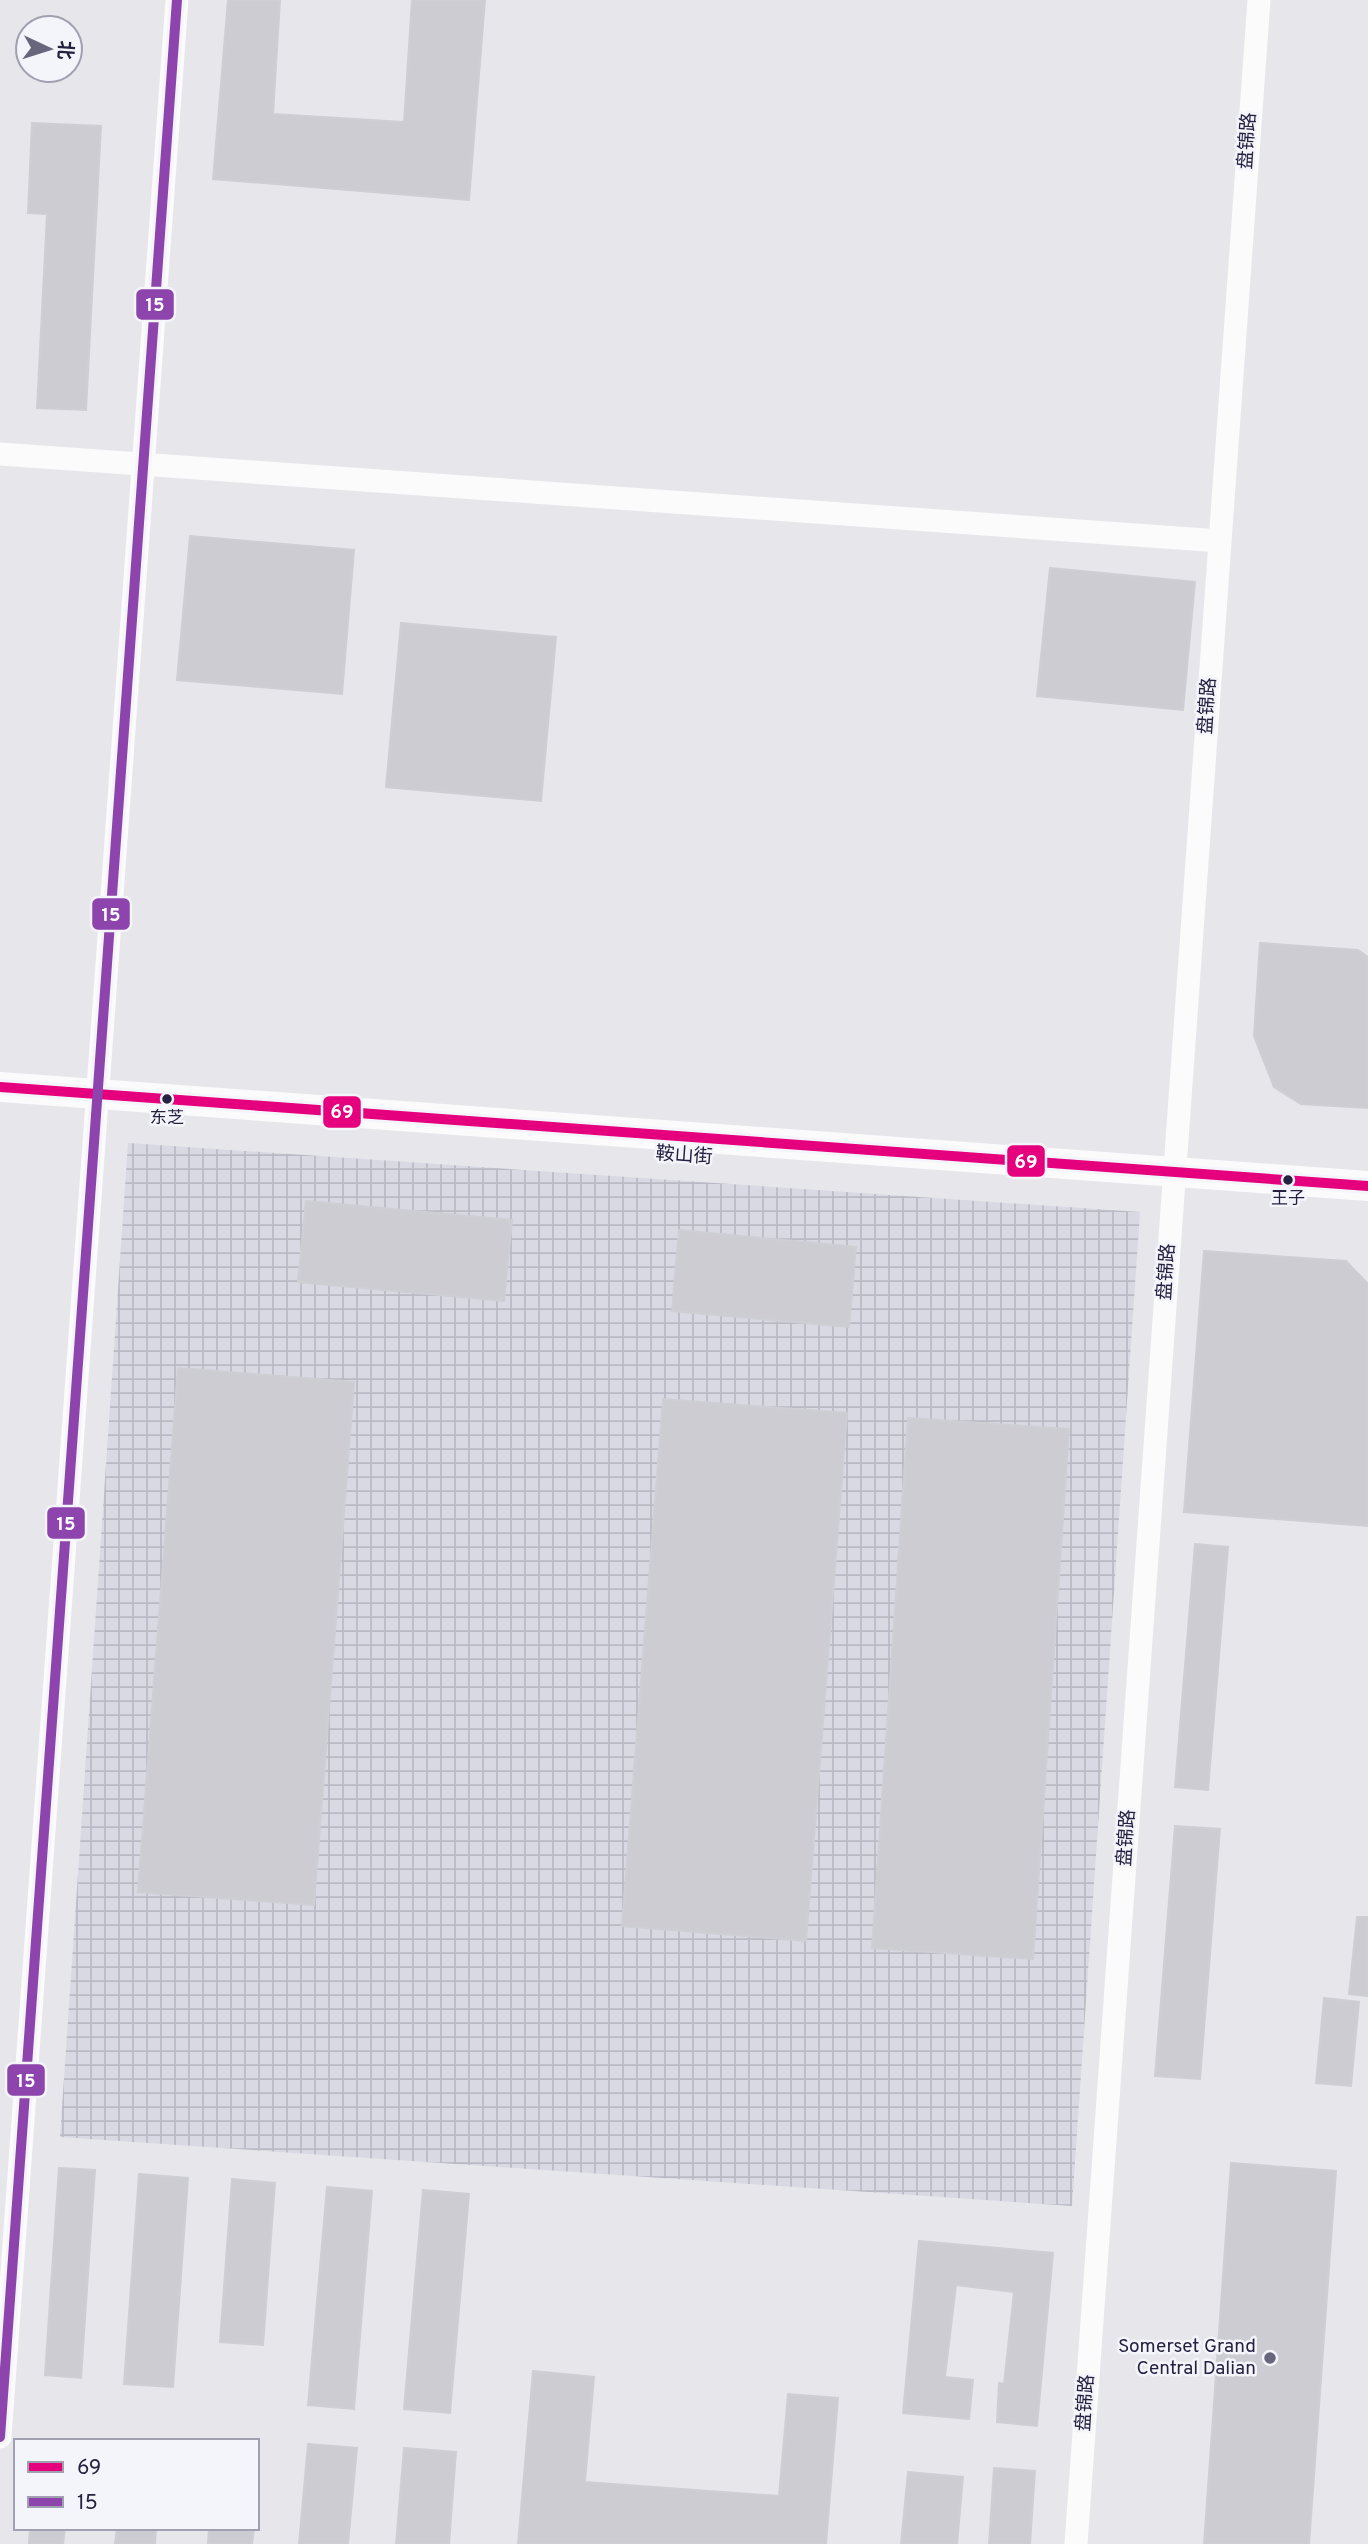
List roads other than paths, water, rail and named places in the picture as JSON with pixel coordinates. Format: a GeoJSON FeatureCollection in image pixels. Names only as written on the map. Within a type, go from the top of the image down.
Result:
{"type":"FeatureCollection","features":[{"type":"Feature","properties":{"kind":"street"},"geometry":{"type":"LineString","coordinates":[[0,2437],[9,2181],[97,1104],[177,0]]}},
{"type":"Feature","properties":{"kind":"street","name":"盘锦路"},"geometry":{"type":"LineString","coordinates":[[1076,2544],[1259,0]]}},
{"type":"Feature","properties":{"kind":"street"},"geometry":{"type":"LineString","coordinates":[[0,454],[1220,541]]}},
{"type":"Feature","properties":{"kind":"street","name":"鞍山街"},"geometry":{"type":"LineString","coordinates":[[0,1087],[97,1104],[1174,1182],[1368,1205]]}},
{"type":"Feature","properties":{"kind":"street","name":"鞍山街"},"geometry":{"type":"LineString","coordinates":[[0,1107],[97,1104]]}},
{"type":"Feature","properties":{"kind":"street","name":"鞍山街"},"geometry":{"type":"LineString","coordinates":[[1174,1182],[1368,1186]]}},
{"type":"Feature","properties":{"kind":"place","name":"东芝"},"geometry":{"type":"Point","coordinates":[167,1099]}},
{"type":"Feature","properties":{"kind":"place","name":"王子"},"geometry":{"type":"Point","coordinates":[1288,1180]}},
{"type":"Feature","properties":{"kind":"place","name":"Somerset Grand Central Dalian"},"geometry":{"type":"Point","coordinates":[1270,2358]}}]}
